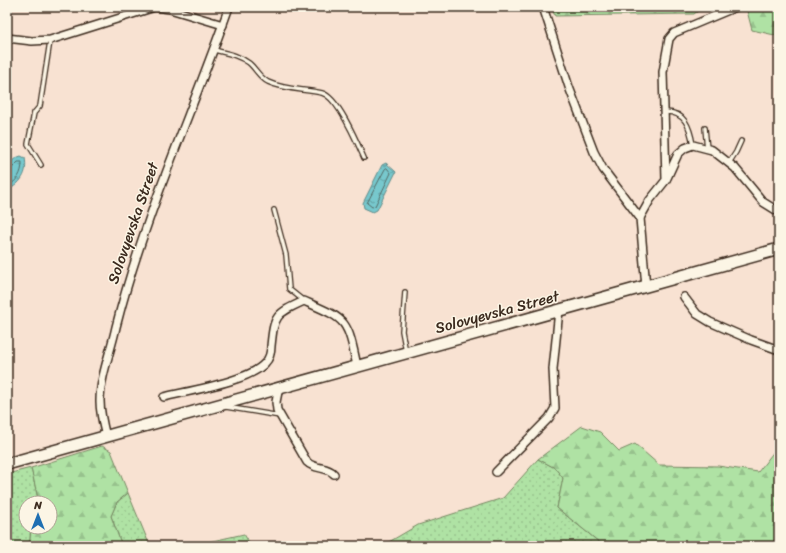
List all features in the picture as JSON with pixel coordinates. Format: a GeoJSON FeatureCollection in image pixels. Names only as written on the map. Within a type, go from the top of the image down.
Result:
{"type":"FeatureCollection","features":[{"type":"Feature","properties":{"kind":"main road","name":"Solovyevska Street"},"geometry":{"type":"LineString","coordinates":[[7,464],[779,249]]}},
{"type":"Feature","properties":{"kind":"street"},"geometry":{"type":"LineString","coordinates":[[7,38],[32,41],[50,40],[155,7],[170,9],[223,25]]}},
{"type":"Feature","properties":{"kind":"street","name":"Solovyevska Street"},"geometry":{"type":"LineString","coordinates":[[106,437],[100,401],[102,384],[126,288],[164,174],[230,7]]}},
{"type":"Feature","properties":{"kind":"street"},"geometry":{"type":"LineString","coordinates":[[543,7],[569,87],[594,152],[603,169],[640,218],[646,287]]}},
{"type":"Feature","properties":{"kind":"street"},"geometry":{"type":"LineString","coordinates":[[666,180],[663,72],[670,39],[674,33],[736,7]]}},
{"type":"Feature","properties":{"kind":"street"},"geometry":{"type":"LineString","coordinates":[[640,218],[650,200],[666,180],[678,154],[685,148],[693,145],[712,150],[729,163],[735,168],[763,202],[779,212]]}},
{"type":"Feature","properties":{"kind":"street"},"geometry":{"type":"LineString","coordinates":[[684,297],[698,314],[710,322],[751,340],[779,350]]}},
{"type":"Feature","properties":{"kind":"street"},"geometry":{"type":"LineString","coordinates":[[164,397],[229,381],[261,367],[270,355],[272,327],[276,318],[286,310],[304,301],[329,311],[342,321],[351,339],[357,366]]}},
{"type":"Feature","properties":{"kind":"street"},"geometry":{"type":"LineString","coordinates":[[496,472],[549,418],[555,408],[553,369],[559,310]]}},
{"type":"Feature","properties":{"kind":"street"},"geometry":{"type":"LineString","coordinates":[[279,388],[276,406],[280,416],[307,462],[316,467],[329,469],[334,474]]}},
{"type":"Feature","properties":{"kind":"lane"},"geometry":{"type":"LineString","coordinates":[[41,165],[28,144],[34,113],[40,106],[50,40]]}},
{"type":"Feature","properties":{"kind":"lane"},"geometry":{"type":"LineString","coordinates":[[214,50],[244,60],[262,79],[296,90],[322,93],[331,98],[340,108],[364,158]]}},
{"type":"Feature","properties":{"kind":"lane"},"geometry":{"type":"LineString","coordinates":[[664,112],[676,113],[685,119],[691,134],[693,145]]}},
{"type":"Feature","properties":{"kind":"lane"},"geometry":{"type":"LineString","coordinates":[[706,128],[707,149]]}},
{"type":"Feature","properties":{"kind":"lane"},"geometry":{"type":"LineString","coordinates":[[729,163],[741,140]]}},
{"type":"Feature","properties":{"kind":"lane"},"geometry":{"type":"LineString","coordinates":[[274,210],[286,255],[289,289],[304,301]]}},
{"type":"Feature","properties":{"kind":"lane"},"geometry":{"type":"LineString","coordinates":[[405,292],[402,331],[406,352]]}},
{"type":"Feature","properties":{"kind":"lane"},"geometry":{"type":"LineString","coordinates":[[217,406],[280,416]]}},
{"type":"Feature","properties":{"kind":"green space"},"geometry":{"type":"Polygon","coordinates":[[[551,7],[703,7],[694,14],[555,16],[551,7]]]}},
{"type":"Feature","properties":{"kind":"green space"},"geometry":{"type":"Polygon","coordinates":[[[746,7],[779,7],[779,36],[752,30],[746,7]]]}},
{"type":"Feature","properties":{"kind":"green space"},"geometry":{"type":"Polygon","coordinates":[[[582,426],[600,432],[619,451],[635,444],[659,465],[718,466],[758,472],[779,445],[779,546],[604,546],[557,508],[563,478],[555,468],[538,459],[582,426]]]}},
{"type":"Feature","properties":{"kind":"green space"},"geometry":{"type":"Polygon","coordinates":[[[102,446],[111,451],[128,493],[117,502],[111,516],[122,546],[26,546],[30,540],[30,535],[58,535],[58,495],[37,495],[31,468],[102,446]]]}},
{"type":"Feature","properties":{"kind":"green space"},"geometry":{"type":"Polygon","coordinates":[[[538,459],[555,468],[563,478],[557,508],[604,546],[382,546],[418,525],[503,498],[538,459]]]}},
{"type":"Feature","properties":{"kind":"green space"},"geometry":{"type":"Polygon","coordinates":[[[31,468],[37,495],[18,495],[18,535],[30,535],[30,540],[26,546],[7,546],[7,474],[31,468]]]}},
{"type":"Feature","properties":{"kind":"green space"},"geometry":{"type":"Polygon","coordinates":[[[128,493],[150,546],[122,546],[111,516],[117,502],[128,493]]]}},
{"type":"Feature","properties":{"kind":"green space"},"geometry":{"type":"Polygon","coordinates":[[[244,534],[251,546],[190,546],[244,534]]]}},
{"type":"Feature","properties":{"kind":"water"},"geometry":{"type":"Polygon","coordinates":[[[21,156],[25,158],[26,164],[22,178],[16,185],[7,191],[7,175],[9,166],[16,158],[21,156]]]}},
{"type":"Feature","properties":{"kind":"water"},"geometry":{"type":"Polygon","coordinates":[[[386,163],[396,172],[377,210],[373,212],[364,208],[363,203],[382,165],[386,163]]]}}]}
